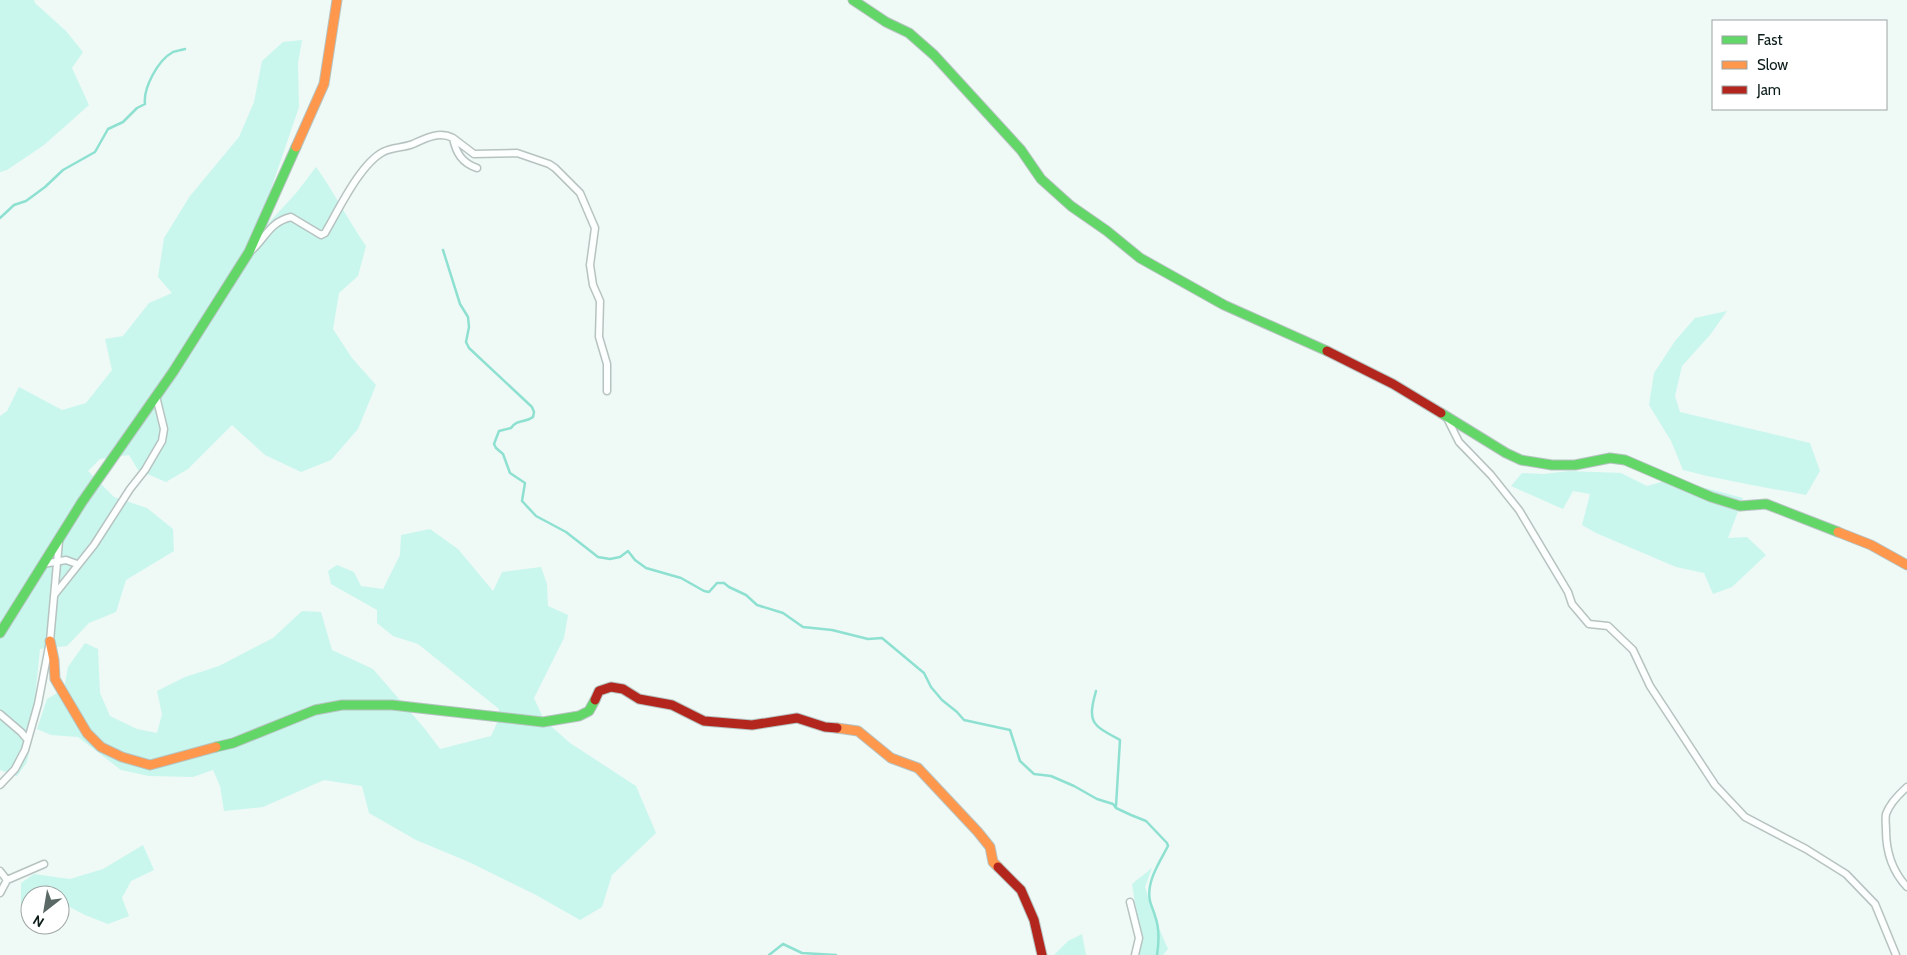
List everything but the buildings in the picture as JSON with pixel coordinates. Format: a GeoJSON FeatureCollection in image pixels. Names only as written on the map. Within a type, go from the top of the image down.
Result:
{"type":"FeatureCollection","features":[{"type":"Feature","properties":{"kind":"street"},"geometry":{"type":"LineString","coordinates":[[0,633],[82,502],[156,396],[249,252],[324,84],[337,0]]}},
{"type":"Feature","properties":{"kind":"street"},"geometry":{"type":"LineString","coordinates":[[853,0],[886,22],[909,33],[934,55],[1021,150],[1041,179],[1071,206],[1107,231],[1140,258],[1224,305],[1310,342],[1393,384],[1447,418],[1521,460],[1575,465],[1610,458],[1625,460],[1711,497],[1740,506],[1766,504],[1871,545],[1907,565]]}},
{"type":"Feature","properties":{"kind":"street"},"geometry":{"type":"LineString","coordinates":[[249,252],[274,224],[282,219],[291,218],[321,235],[325,233],[351,188],[374,158],[384,152],[408,146],[427,137],[445,134],[474,154],[517,153],[549,164],[556,168],[580,193],[595,228],[590,265],[593,285],[600,301],[599,337],[606,364],[607,391]]}},
{"type":"Feature","properties":{"kind":"street"},"geometry":{"type":"LineString","coordinates":[[453,138],[458,154],[469,166],[477,168]]}},
{"type":"Feature","properties":{"kind":"street"},"geometry":{"type":"LineString","coordinates":[[55,594],[94,545],[130,489],[145,470],[162,440],[164,429],[156,396]]}},
{"type":"Feature","properties":{"kind":"street"},"geometry":{"type":"LineString","coordinates":[[1447,418],[1459,442],[1491,475],[1519,510],[1568,592],[1572,604],[1589,624],[1608,626],[1633,650],[1650,686],[1715,784],[1745,817],[1806,849],[1846,874],[1875,904],[1896,955]]}},
{"type":"Feature","properties":{"kind":"street"},"geometry":{"type":"LineString","coordinates":[[0,786],[15,769],[25,750],[38,704],[50,641],[59,539]]}},
{"type":"Feature","properties":{"kind":"street"},"geometry":{"type":"LineString","coordinates":[[43,564],[66,560],[77,564]]}},
{"type":"Feature","properties":{"kind":"street"},"geometry":{"type":"LineString","coordinates":[[50,641],[55,679],[87,733],[101,747],[122,757],[150,765],[233,743],[315,710],[342,706],[392,705],[484,716],[528,718],[543,722],[579,716],[589,711],[599,691],[611,687],[623,689],[639,699],[672,705],[704,722],[752,725],[797,718],[825,727],[858,731],[886,754],[918,768],[978,832],[990,847],[992,862],[1021,890],[1034,920],[1042,955]]}},
{"type":"Feature","properties":{"kind":"street"},"geometry":{"type":"LineString","coordinates":[[0,714],[27,739]]}},
{"type":"Feature","properties":{"kind":"street"},"geometry":{"type":"LineString","coordinates":[[1907,787],[1895,798],[1886,816],[1886,840],[1890,861],[1907,887]]}},
{"type":"Feature","properties":{"kind":"street"},"geometry":{"type":"LineString","coordinates":[[0,893],[7,880],[44,864]]}},
{"type":"Feature","properties":{"kind":"street"},"geometry":{"type":"LineString","coordinates":[[0,871],[7,880]]}},
{"type":"Feature","properties":{"kind":"street"},"geometry":{"type":"LineString","coordinates":[[1130,902],[1139,938],[1135,955]]}},
{"type":"Feature","properties":{"kind":"green space"},"geometry":{"type":"Polygon","coordinates":[[[0,0],[34,0],[66,31],[83,52],[72,68],[89,105],[44,145],[7,170],[0,172],[0,0]]]}},
{"type":"Feature","properties":{"kind":"green space"},"geometry":{"type":"Polygon","coordinates":[[[302,40],[298,63],[299,107],[254,239],[297,192],[316,167],[366,246],[358,276],[339,293],[333,329],[352,358],[376,385],[358,429],[331,460],[301,472],[265,455],[232,425],[188,469],[166,482],[138,470],[129,455],[100,459],[88,471],[114,497],[147,508],[173,529],[174,551],[126,580],[116,612],[89,623],[67,646],[40,649],[27,762],[17,776],[0,770],[0,416],[7,411],[19,387],[62,410],[86,403],[112,370],[105,339],[123,336],[149,303],[172,293],[158,277],[164,238],[190,196],[239,137],[254,102],[262,61],[283,42],[302,40]]]}},
{"type":"Feature","properties":{"kind":"green space"},"geometry":{"type":"Polygon","coordinates":[[[1727,311],[1710,335],[1682,366],[1675,396],[1680,412],[1810,443],[1820,471],[1806,495],[1729,481],[1683,470],[1671,441],[1649,405],[1654,373],[1675,341],[1695,318],[1727,311]]]}},
{"type":"Feature","properties":{"kind":"green space"},"geometry":{"type":"Polygon","coordinates":[[[1569,471],[1621,473],[1647,486],[1672,479],[1743,498],[1728,538],[1747,537],[1766,555],[1732,587],[1713,594],[1704,573],[1676,567],[1596,533],[1582,525],[1590,494],[1573,491],[1563,509],[1511,486],[1522,473],[1544,474],[1569,471]]]}},
{"type":"Feature","properties":{"kind":"green space"},"geometry":{"type":"Polygon","coordinates":[[[430,529],[458,549],[493,591],[502,572],[541,567],[547,584],[548,606],[568,615],[564,638],[534,698],[544,720],[570,743],[636,786],[656,833],[612,875],[602,907],[580,920],[536,895],[469,862],[416,840],[369,813],[362,786],[324,780],[263,807],[224,811],[220,786],[213,770],[193,777],[149,776],[121,770],[78,737],[51,735],[37,729],[47,699],[64,689],[68,667],[85,643],[98,649],[100,693],[110,716],[137,729],[157,733],[162,714],[157,691],[185,677],[219,666],[273,638],[302,611],[321,612],[332,650],[373,669],[440,749],[491,736],[498,721],[499,709],[418,644],[393,636],[377,623],[377,610],[331,584],[328,571],[337,565],[354,572],[361,586],[383,589],[400,555],[401,535],[430,529]]]}},
{"type":"Feature","properties":{"kind":"green space"},"geometry":{"type":"Polygon","coordinates":[[[143,845],[154,870],[131,881],[122,898],[129,916],[108,924],[70,907],[70,885],[21,885],[21,883],[34,874],[70,879],[103,869],[143,845]]]}},
{"type":"Feature","properties":{"kind":"green space"},"geometry":{"type":"Polygon","coordinates":[[[1152,868],[1145,887],[1155,919],[1168,949],[1163,955],[1136,955],[1138,922],[1132,884],[1152,868]]]}},
{"type":"Feature","properties":{"kind":"green space"},"geometry":{"type":"Polygon","coordinates":[[[1082,934],[1086,955],[1054,955],[1068,941],[1082,934]]]}},
{"type":"Feature","properties":{"kind":"waterway"},"geometry":{"type":"LineString","coordinates":[[0,218],[14,205],[26,201],[45,187],[63,170],[95,152],[108,129],[123,122],[137,108],[145,104],[146,90],[162,61],[173,52],[185,49]]}},
{"type":"Feature","properties":{"kind":"waterway"},"geometry":{"type":"LineString","coordinates":[[443,250],[460,304],[468,317],[469,327],[466,342],[469,348],[532,407],[534,412],[533,417],[530,419],[516,423],[511,428],[499,431],[494,444],[503,454],[510,473],[525,483],[522,501],[536,516],[566,532],[598,557],[610,559],[620,557],[628,551],[635,560],[646,568],[681,578],[704,591],[709,592],[717,583],[724,583],[746,595],[757,605],[783,613],[803,627],[832,630],[868,639],[882,638],[924,673],[931,687],[942,700],[964,720],[1010,730],[1020,761],[1034,774],[1051,776],[1146,821],[1168,846],[1154,873],[1149,894],[1157,921],[1159,940],[1157,955]]}},
{"type":"Feature","properties":{"kind":"waterway"},"geometry":{"type":"LineString","coordinates":[[1096,691],[1092,710],[1094,722],[1103,731],[1120,740],[1116,806]]}},
{"type":"Feature","properties":{"kind":"waterway"},"geometry":{"type":"LineString","coordinates":[[769,955],[783,944],[802,953],[836,955]]}},
{"type":"Feature","properties":{"kind":"traffic: fast"},"geometry":{"type":"LineString","coordinates":[[853,0],[886,22],[909,33],[934,55],[1021,150],[1041,179],[1071,206],[1107,231],[1140,258],[1224,305],[1327,351]]}},
{"type":"Feature","properties":{"kind":"traffic: fast"},"geometry":{"type":"LineString","coordinates":[[0,633],[82,502],[173,372],[249,252],[296,147]]}},
{"type":"Feature","properties":{"kind":"traffic: fast"},"geometry":{"type":"LineString","coordinates":[[1441,413],[1506,453],[1521,460],[1552,465],[1575,465],[1610,458],[1625,460],[1711,497],[1740,506],[1766,504],[1838,532]]}},
{"type":"Feature","properties":{"kind":"traffic: fast"},"geometry":{"type":"LineString","coordinates":[[216,747],[233,743],[315,710],[342,705],[392,705],[543,722],[579,716],[589,711],[595,700]]}},
{"type":"Feature","properties":{"kind":"traffic: slow"},"geometry":{"type":"LineString","coordinates":[[296,147],[324,84],[337,0]]}},
{"type":"Feature","properties":{"kind":"traffic: slow"},"geometry":{"type":"LineString","coordinates":[[1838,532],[1871,545],[1907,565]]}},
{"type":"Feature","properties":{"kind":"traffic: slow"},"geometry":{"type":"LineString","coordinates":[[50,641],[55,679],[87,733],[101,747],[122,757],[150,765],[216,747]]}},
{"type":"Feature","properties":{"kind":"traffic: slow"},"geometry":{"type":"LineString","coordinates":[[837,728],[858,731],[891,758],[918,768],[978,832],[990,847],[993,862],[998,867]]}},
{"type":"Feature","properties":{"kind":"traffic: jam"},"geometry":{"type":"LineString","coordinates":[[1327,351],[1393,384],[1441,413]]}},
{"type":"Feature","properties":{"kind":"traffic: jam"},"geometry":{"type":"LineString","coordinates":[[595,700],[599,691],[611,687],[623,689],[639,699],[672,705],[704,721],[752,725],[797,718],[825,727],[837,728]]}},
{"type":"Feature","properties":{"kind":"traffic: jam"},"geometry":{"type":"LineString","coordinates":[[998,867],[1021,890],[1034,920],[1042,955]]}}]}
